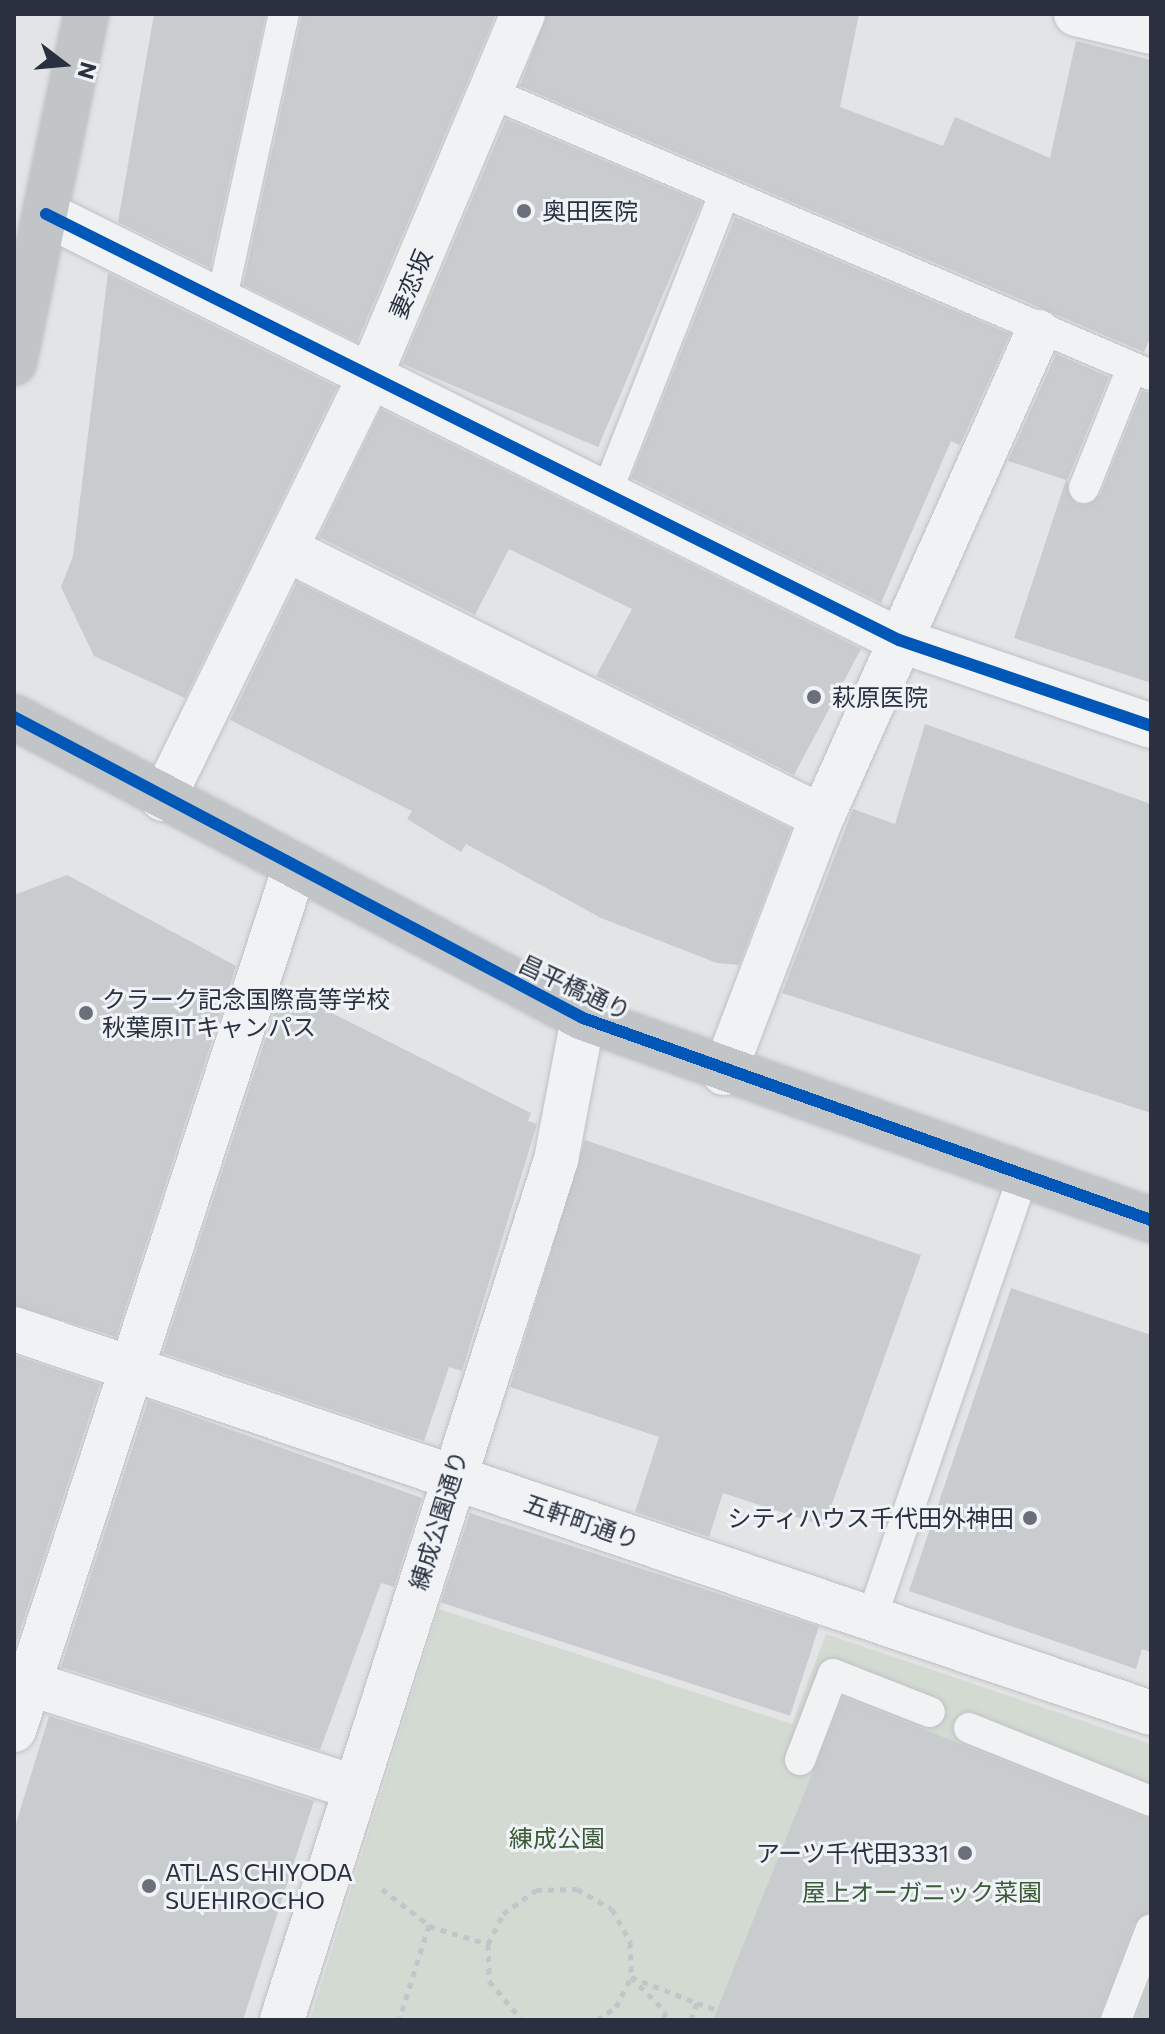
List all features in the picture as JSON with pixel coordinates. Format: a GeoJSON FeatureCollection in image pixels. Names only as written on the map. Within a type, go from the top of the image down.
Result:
{"type":"FeatureCollection","features":[{"type":"Feature","properties":{"kind":"main road"},"geometry":{"type":"LineString","coordinates":[[14,363],[86,14]]}},
{"type":"Feature","properties":{"kind":"main road","name":"昌平橋通り"},"geometry":{"type":"LineString","coordinates":[[14,717],[294,870],[583,1018],[724,1073],[1151,1220]]}},
{"type":"Feature","properties":{"kind":"street","name":"妻恋坂"},"geometry":{"type":"LineString","coordinates":[[163,799],[370,376],[523,14]]}},
{"type":"Feature","properties":{"kind":"street"},"geometry":{"type":"LineString","coordinates":[[1076,14],[1151,32]]}},
{"type":"Feature","properties":{"kind":"street"},"geometry":{"type":"LineString","coordinates":[[46,214],[899,640],[1151,726]]}},
{"type":"Feature","properties":{"kind":"street"},"geometry":{"type":"LineString","coordinates":[[724,1073],[822,817],[1038,332]]}},
{"type":"Feature","properties":{"kind":"street"},"geometry":{"type":"LineString","coordinates":[[286,549],[822,817]]}},
{"type":"Feature","properties":{"kind":"street"},"geometry":{"type":"LineString","coordinates":[[14,1730],[294,870]]}},
{"type":"Feature","properties":{"kind":"street","name":"練成公園通り"},"geometry":{"type":"LineString","coordinates":[[282,2020],[451,1476],[556,1160],[583,1018]]}},
{"type":"Feature","properties":{"kind":"street","name":"五軒町通り"},"geometry":{"type":"LineString","coordinates":[[14,1329],[1151,1713]]}},
{"type":"Feature","properties":{"kind":"street"},"geometry":{"type":"LineString","coordinates":[[28,1683],[354,1787]]}},
{"type":"Feature","properties":{"kind":"lane"},"geometry":{"type":"LineString","coordinates":[[221,302],[284,14]]}},
{"type":"Feature","properties":{"kind":"lane"},"geometry":{"type":"LineString","coordinates":[[491,93],[1038,332],[1142,371],[1084,488]]}},
{"type":"Feature","properties":{"kind":"lane"},"geometry":{"type":"LineString","coordinates":[[606,494],[724,195]]}},
{"type":"Feature","properties":{"kind":"lane"},"geometry":{"type":"LineString","coordinates":[[871,1620],[1023,1175]]}},
{"type":"Feature","properties":{"kind":"lane"},"geometry":{"type":"LineString","coordinates":[[800,1760],[833,1674],[930,1712]]}},
{"type":"Feature","properties":{"kind":"lane"},"geometry":{"type":"LineString","coordinates":[[969,1728],[1151,1801]]}},
{"type":"Feature","properties":{"kind":"lane"},"geometry":{"type":"LineString","coordinates":[[1116,2020],[1151,1929]]}},
{"type":"Feature","properties":{"kind":"path"},"geometry":{"type":"LineString","coordinates":[[329,1872],[389,1891],[429,1925],[488,1944]]}},
{"type":"Feature","properties":{"kind":"path"},"geometry":{"type":"LineString","coordinates":[[522,2020],[489,1981],[488,1944],[503,1914],[536,1890],[577,1889],[612,1909],[630,1942],[631,1977],[616,2007],[597,2020]]}},
{"type":"Feature","properties":{"kind":"path"},"geometry":{"type":"LineString","coordinates":[[399,2020],[429,1925]]}},
{"type":"Feature","properties":{"kind":"path"},"geometry":{"type":"LineString","coordinates":[[631,1977],[717,2010]]}},
{"type":"Feature","properties":{"kind":"path"},"geometry":{"type":"LineString","coordinates":[[631,1977],[666,2012],[663,2020]]}},
{"type":"Feature","properties":{"kind":"path"},"geometry":{"type":"LineString","coordinates":[[691,2020],[697,2003]]}},
{"type":"Feature","properties":{"kind":"green space","name":"練成公園"},"geometry":{"type":"Polygon","coordinates":[[[439,1609],[792,1724],[826,1634],[1151,1744],[1151,1988],[1139,2020],[310,2020],[439,1609]]]}},
{"type":"Feature","properties":{"kind":"building"},"geometry":{"type":"Polygon","coordinates":[[[154,14],[266,14],[210,268],[118,222],[154,14]]]}},
{"type":"Feature","properties":{"kind":"building"},"geometry":{"type":"Polygon","coordinates":[[[302,14],[496,14],[357,342],[243,285],[302,14]]]}},
{"type":"Feature","properties":{"kind":"building"},"geometry":{"type":"Polygon","coordinates":[[[547,14],[859,14],[840,107],[943,146],[955,117],[1050,158],[1076,41],[1151,60],[1151,336],[1144,352],[520,86],[547,14]]]}},
{"type":"Feature","properties":{"kind":"building"},"geometry":{"type":"Polygon","coordinates":[[[506,119],[702,202],[598,447],[402,364],[506,119]]]}},
{"type":"Feature","properties":{"kind":"building"},"geometry":{"type":"Polygon","coordinates":[[[735,217],[1010,334],[960,445],[951,441],[881,603],[631,478],[735,217]]]}},
{"type":"Feature","properties":{"kind":"building"},"geometry":{"type":"Polygon","coordinates":[[[108,273],[337,387],[185,698],[94,656],[61,587],[73,556],[108,273]]]}},
{"type":"Feature","properties":{"kind":"building"},"geometry":{"type":"Polygon","coordinates":[[[1056,354],[1109,377],[1067,481],[1077,504],[1100,495],[1142,391],[1151,393],[1151,683],[1014,638],[1066,480],[1008,461],[1056,354]]]}},
{"type":"Feature","properties":{"kind":"building"},"geometry":{"type":"Polygon","coordinates":[[[381,409],[861,649],[794,775],[596,676],[632,609],[509,549],[475,615],[319,537],[381,409]]]}},
{"type":"Feature","properties":{"kind":"building"},"geometry":{"type":"Polygon","coordinates":[[[297,582],[791,829],[739,965],[717,963],[601,918],[466,844],[461,852],[407,819],[412,811],[230,720],[297,582]]]}},
{"type":"Feature","properties":{"kind":"building"},"geometry":{"type":"Polygon","coordinates":[[[925,724],[1151,804],[1151,1113],[782,993],[853,809],[895,824],[925,724]]]}},
{"type":"Feature","properties":{"kind":"building"},"geometry":{"type":"Polygon","coordinates":[[[67,875],[236,966],[116,1337],[14,1305],[14,895],[67,875]]]}},
{"type":"Feature","properties":{"kind":"building"},"geometry":{"type":"Polygon","coordinates":[[[282,988],[531,1113],[528,1121],[537,1124],[462,1371],[449,1367],[424,1441],[163,1353],[282,988]]]}},
{"type":"Feature","properties":{"kind":"building"},"geometry":{"type":"Polygon","coordinates":[[[585,1140],[921,1255],[824,1526],[723,1493],[709,1537],[635,1512],[659,1437],[510,1387],[585,1140]]]}},
{"type":"Feature","properties":{"kind":"building","name":"シティハウス千代田外神田"},"geometry":{"type":"Polygon","coordinates":[[[1011,1288],[1151,1335],[1151,1652],[1142,1649],[1136,1669],[909,1591],[1011,1288]]]}},
{"type":"Feature","properties":{"kind":"building"},"geometry":{"type":"Polygon","coordinates":[[[14,1355],[100,1384],[14,1649],[14,1355]]]}},
{"type":"Feature","properties":{"kind":"building"},"geometry":{"type":"Polygon","coordinates":[[[148,1400],[422,1498],[394,1587],[381,1583],[320,1750],[61,1667],[148,1400]]]}},
{"type":"Feature","properties":{"kind":"building"},"geometry":{"type":"Polygon","coordinates":[[[470,1513],[819,1626],[790,1716],[441,1602],[470,1513]]]}},
{"type":"Feature","properties":{"kind":"building","name":"屋上オーガニック菜園"},"geometry":{"type":"Polygon","coordinates":[[[843,1697],[1151,1820],[1151,1911],[1134,1923],[1098,2020],[713,2020],[843,1697]]]}},
{"type":"Feature","properties":{"kind":"building","name":"ATLAS CHIYODA SUEHIROCHO"},"geometry":{"type":"Polygon","coordinates":[[[49,1716],[314,1801],[243,2020],[14,2020],[14,1830],[49,1716]]]}},
{"type":"Feature","properties":{"kind":"building"},"geometry":{"type":"Polygon","coordinates":[[[1151,1979],[1151,2020],[1135,2020],[1151,1979]]]}},
{"type":"Feature","properties":{"kind":"cycle path"},"geometry":{"type":"LineString","coordinates":[[46,214],[899,640],[1151,726]]}},
{"type":"Feature","properties":{"kind":"cycle path"},"geometry":{"type":"LineString","coordinates":[[14,717],[583,1018],[1151,1220]]}},
{"type":"Feature","properties":{"kind":"place","name":"奥田医院"},"geometry":{"type":"Point","coordinates":[524,211]}},
{"type":"Feature","properties":{"kind":"place","name":"萩原医院"},"geometry":{"type":"Point","coordinates":[814,697]}},
{"type":"Feature","properties":{"kind":"place","name":"クラーク記念国際高等学校 秋葉原ITキャンパス"},"geometry":{"type":"Point","coordinates":[86,1013]}},
{"type":"Feature","properties":{"kind":"place","name":"シティハウス千代田外神田"},"geometry":{"type":"Point","coordinates":[1030,1518]}},
{"type":"Feature","properties":{"kind":"place","name":"アーツ千代田3331"},"geometry":{"type":"Point","coordinates":[965,1853]}},
{"type":"Feature","properties":{"kind":"place","name":"ATLAS CHIYODA SUEHIROCHO"},"geometry":{"type":"Point","coordinates":[149,1886]}}]}
